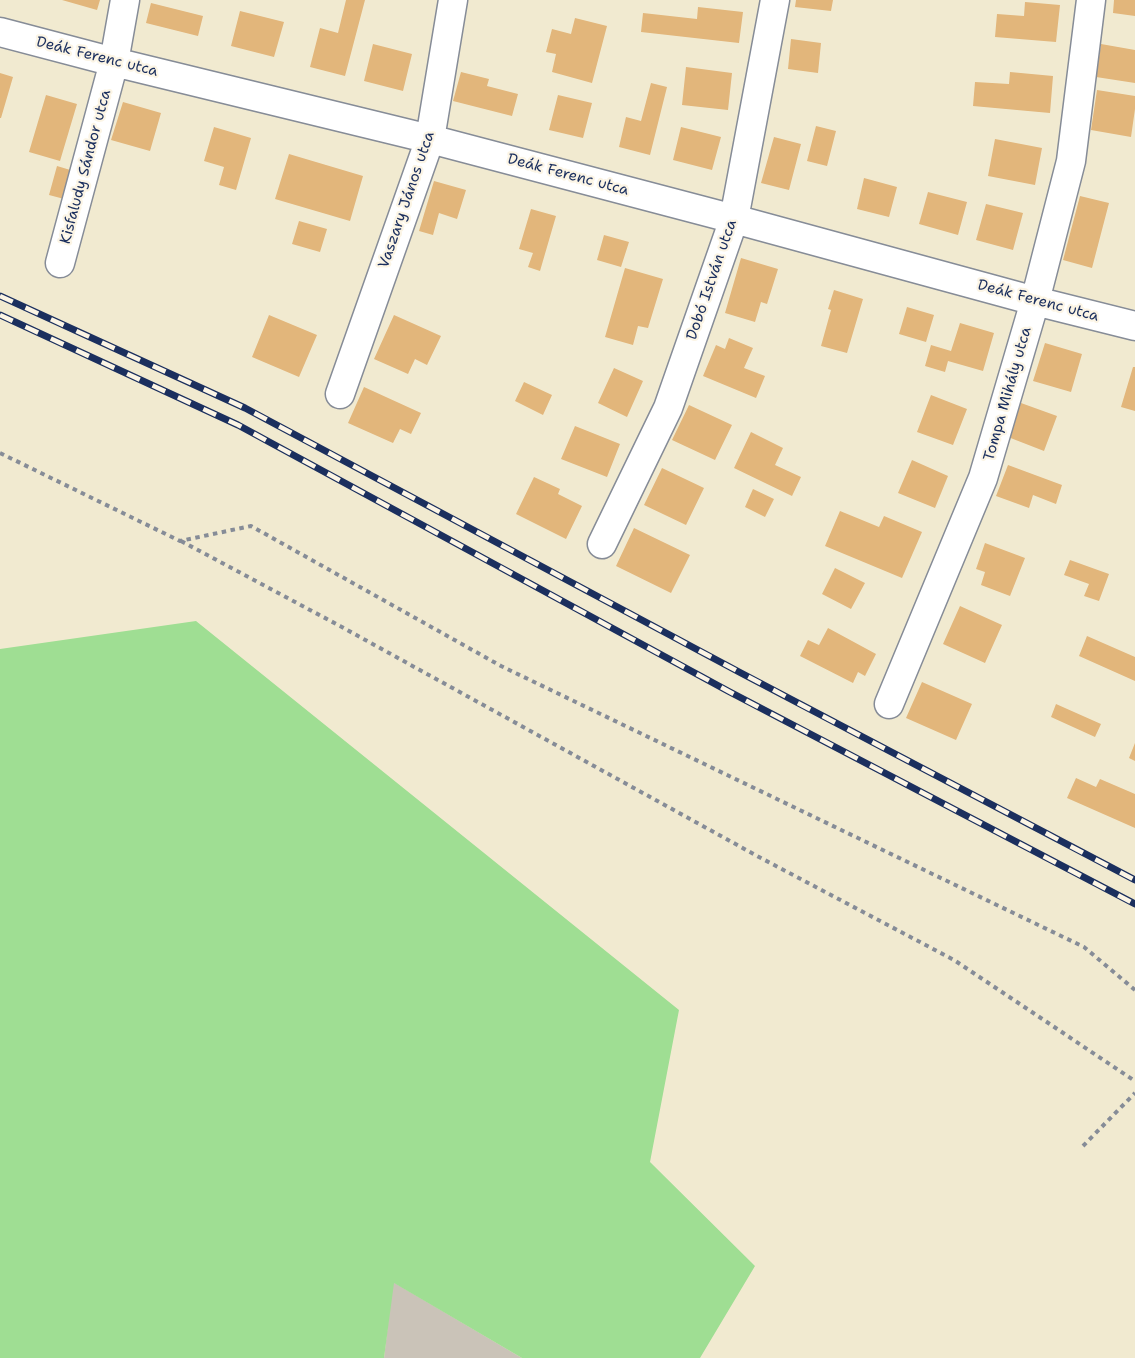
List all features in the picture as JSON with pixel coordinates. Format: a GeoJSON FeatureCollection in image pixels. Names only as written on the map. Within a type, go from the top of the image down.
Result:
{"type":"FeatureCollection","features":[{"type":"Feature","properties":{"kind":"street","name":"Kisfaludy Sándor utca"},"geometry":{"type":"LineString","coordinates":[[60,263],[114,62],[125,0]]}},
{"type":"Feature","properties":{"kind":"street","name":"Vaszary János utca"},"geometry":{"type":"LineString","coordinates":[[340,394],[430,139],[453,0]]}},
{"type":"Feature","properties":{"kind":"street","name":"Dobó István utca"},"geometry":{"type":"LineString","coordinates":[[602,544],[668,408],[734,219],[775,0]]}},
{"type":"Feature","properties":{"kind":"street","name":"Tompa Mihály utca"},"geometry":{"type":"LineString","coordinates":[[889,704],[983,478],[1035,301],[1071,161],[1090,0]]}},
{"type":"Feature","properties":{"kind":"street","name":"Deák Ferenc utca"},"geometry":{"type":"LineString","coordinates":[[0,32],[430,139],[1135,326]]}},
{"type":"Feature","properties":{"kind":"path"},"geometry":{"type":"LineString","coordinates":[[0,453],[180,541],[340,626],[759,857],[954,960],[1135,1081]]}},
{"type":"Feature","properties":{"kind":"path"},"geometry":{"type":"LineString","coordinates":[[180,541],[251,526],[501,666],[1084,947],[1135,990]]}},
{"type":"Feature","properties":{"kind":"path"},"geometry":{"type":"LineString","coordinates":[[1083,1146],[1135,1093]]}},
{"type":"Feature","properties":{"kind":"shaded area"},"geometry":{"type":"Polygon","coordinates":[[[393,1282],[522,1358],[384,1358],[393,1282]]]}},
{"type":"Feature","properties":{"kind":"green space"},"geometry":{"type":"Polygon","coordinates":[[[196,621],[679,1010],[650,1162],[755,1266],[700,1358],[522,1358],[394,1283],[384,1358],[0,1358],[0,649],[196,621]]]}},
{"type":"Feature","properties":{"kind":"building"},"geometry":{"type":"Polygon","coordinates":[[[62,0],[100,0],[97,10],[62,0]]]}},
{"type":"Feature","properties":{"kind":"building"},"geometry":{"type":"Polygon","coordinates":[[[346,0],[365,0],[345,76],[310,67],[320,28],[338,33],[346,0]]]}},
{"type":"Feature","properties":{"kind":"building"},"geometry":{"type":"Polygon","coordinates":[[[796,0],[833,0],[831,11],[795,7],[796,0]]]}},
{"type":"Feature","properties":{"kind":"building"},"geometry":{"type":"Polygon","coordinates":[[[1114,0],[1135,0],[1135,16],[1113,13],[1114,0]]]}},
{"type":"Feature","properties":{"kind":"building"},"geometry":{"type":"Polygon","coordinates":[[[1025,2],[1060,5],[1056,42],[995,37],[997,14],[1024,16],[1025,2]]]}},
{"type":"Feature","properties":{"kind":"building"},"geometry":{"type":"Polygon","coordinates":[[[151,3],[203,16],[198,36],[146,23],[151,3]]]}},
{"type":"Feature","properties":{"kind":"building"},"geometry":{"type":"Polygon","coordinates":[[[698,7],[743,12],[739,43],[641,32],[643,13],[697,19],[698,7]]]}},
{"type":"Feature","properties":{"kind":"building"},"geometry":{"type":"Polygon","coordinates":[[[240,11],[284,22],[274,57],[231,46],[240,11]]]}},
{"type":"Feature","properties":{"kind":"building"},"geometry":{"type":"Polygon","coordinates":[[[575,18],[607,26],[592,83],[552,72],[556,54],[546,52],[552,29],[571,34],[575,18]]]}},
{"type":"Feature","properties":{"kind":"building"},"geometry":{"type":"Polygon","coordinates":[[[791,39],[821,43],[818,73],[788,69],[791,39]]]}},
{"type":"Feature","properties":{"kind":"building"},"geometry":{"type":"Polygon","coordinates":[[[373,44],[412,54],[403,91],[364,81],[373,44]]]}},
{"type":"Feature","properties":{"kind":"building"},"geometry":{"type":"Polygon","coordinates":[[[1101,44],[1135,50],[1135,83],[1096,77],[1101,44]]]}},
{"type":"Feature","properties":{"kind":"building"},"geometry":{"type":"Polygon","coordinates":[[[686,67],[732,73],[728,110],[682,105],[686,67]]]}},
{"type":"Feature","properties":{"kind":"building"},"geometry":{"type":"Polygon","coordinates":[[[461,72],[489,79],[487,86],[518,94],[512,116],[453,101],[461,72]]]}},
{"type":"Feature","properties":{"kind":"building"},"geometry":{"type":"Polygon","coordinates":[[[1010,72],[1053,76],[1050,113],[973,106],[975,82],[1009,84],[1010,72]]]}},
{"type":"Feature","properties":{"kind":"building"},"geometry":{"type":"Polygon","coordinates":[[[0,73],[13,77],[1,118],[0,118],[0,73]]]}},
{"type":"Feature","properties":{"kind":"building"},"geometry":{"type":"Polygon","coordinates":[[[651,83],[667,87],[650,155],[619,147],[626,117],[641,121],[651,83]]]}},
{"type":"Feature","properties":{"kind":"building"},"geometry":{"type":"Polygon","coordinates":[[[1097,90],[1135,96],[1131,137],[1091,130],[1097,90]]]}},
{"type":"Feature","properties":{"kind":"building"},"geometry":{"type":"Polygon","coordinates":[[[46,95],[77,104],[60,161],[29,152],[46,95]]]}},
{"type":"Feature","properties":{"kind":"building"},"geometry":{"type":"Polygon","coordinates":[[[558,95],[592,103],[583,138],[549,130],[558,95]]]}},
{"type":"Feature","properties":{"kind":"building"},"geometry":{"type":"Polygon","coordinates":[[[123,102],[161,113],[150,151],[111,140],[123,102]]]}},
{"type":"Feature","properties":{"kind":"building"},"geometry":{"type":"Polygon","coordinates":[[[816,126],[836,131],[827,166],[807,161],[816,126]]]}},
{"type":"Feature","properties":{"kind":"building"},"geometry":{"type":"Polygon","coordinates":[[[214,127],[251,138],[236,190],[219,185],[224,167],[204,161],[214,127]]]}},
{"type":"Feature","properties":{"kind":"building"},"geometry":{"type":"Polygon","coordinates":[[[681,127],[721,137],[712,170],[673,160],[681,127]]]}},
{"type":"Feature","properties":{"kind":"building"},"geometry":{"type":"Polygon","coordinates":[[[774,137],[801,144],[789,190],[761,183],[774,137]]]}},
{"type":"Feature","properties":{"kind":"building"},"geometry":{"type":"Polygon","coordinates":[[[995,139],[1042,148],[1035,185],[988,176],[995,139]]]}},
{"type":"Feature","properties":{"kind":"building"},"geometry":{"type":"Polygon","coordinates":[[[289,154],[363,176],[350,221],[275,199],[289,154]]]}},
{"type":"Feature","properties":{"kind":"building"},"geometry":{"type":"Polygon","coordinates":[[[57,166],[77,172],[68,200],[49,195],[57,166]]]}},
{"type":"Feature","properties":{"kind":"building"},"geometry":{"type":"Polygon","coordinates":[[[864,178],[897,187],[889,217],[857,209],[864,178]]]}},
{"type":"Feature","properties":{"kind":"building"},"geometry":{"type":"Polygon","coordinates":[[[434,181],[466,190],[457,219],[439,213],[433,235],[419,231],[434,181]]]}},
{"type":"Feature","properties":{"kind":"building"},"geometry":{"type":"Polygon","coordinates":[[[928,192],[967,202],[958,235],[919,224],[928,192]]]}},
{"type":"Feature","properties":{"kind":"building"},"geometry":{"type":"Polygon","coordinates":[[[1080,196],[1109,203],[1092,268],[1063,260],[1080,196]]]}},
{"type":"Feature","properties":{"kind":"building"},"geometry":{"type":"Polygon","coordinates":[[[986,204],[1023,213],[1013,250],[976,240],[986,204]]]}},
{"type":"Feature","properties":{"kind":"building"},"geometry":{"type":"Polygon","coordinates":[[[531,209],[556,216],[540,271],[528,267],[533,253],[519,249],[531,209]]]}},
{"type":"Feature","properties":{"kind":"building"},"geometry":{"type":"Polygon","coordinates":[[[299,221],[327,229],[320,252],[292,244],[299,221]]]}},
{"type":"Feature","properties":{"kind":"building"},"geometry":{"type":"Polygon","coordinates":[[[604,235],[629,242],[621,267],[597,260],[604,235]]]}},
{"type":"Feature","properties":{"kind":"building"},"geometry":{"type":"Polygon","coordinates":[[[741,258],[778,269],[767,304],[761,302],[755,322],[725,313],[741,258]]]}},
{"type":"Feature","properties":{"kind":"building"},"geometry":{"type":"Polygon","coordinates":[[[625,268],[663,279],[648,328],[638,326],[633,345],[605,337],[625,268]]]}},
{"type":"Feature","properties":{"kind":"building"},"geometry":{"type":"Polygon","coordinates":[[[834,290],[863,299],[847,353],[821,346],[834,290]]]}},
{"type":"Feature","properties":{"kind":"building"},"geometry":{"type":"Polygon","coordinates":[[[907,307],[934,315],[926,342],[899,334],[907,307]]]}},
{"type":"Feature","properties":{"kind":"building"},"geometry":{"type":"Polygon","coordinates":[[[269,315],[317,335],[299,377],[252,357],[269,315]]]}},
{"type":"Feature","properties":{"kind":"building"},"geometry":{"type":"Polygon","coordinates":[[[394,315],[441,336],[427,365],[415,359],[408,374],[374,359],[394,315]]]}},
{"type":"Feature","properties":{"kind":"building"},"geometry":{"type":"Polygon","coordinates":[[[960,323],[994,333],[983,371],[948,361],[945,372],[925,366],[931,345],[951,351],[960,323]]]}},
{"type":"Feature","properties":{"kind":"building"},"geometry":{"type":"Polygon","coordinates":[[[729,338],[753,348],[744,368],[765,376],[756,398],[703,376],[716,345],[725,349],[729,338]]]}},
{"type":"Feature","properties":{"kind":"building"},"geometry":{"type":"Polygon","coordinates":[[[1045,343],[1082,354],[1071,392],[1033,381],[1045,343]]]}},
{"type":"Feature","properties":{"kind":"building"},"geometry":{"type":"Polygon","coordinates":[[[1133,367],[1135,367],[1135,411],[1121,407],[1133,367]]]}},
{"type":"Feature","properties":{"kind":"building"},"geometry":{"type":"Polygon","coordinates":[[[614,368],[643,381],[627,417],[598,403],[614,368]]]}},
{"type":"Feature","properties":{"kind":"building"},"geometry":{"type":"Polygon","coordinates":[[[524,382],[552,395],[543,415],[515,401],[524,382]]]}},
{"type":"Feature","properties":{"kind":"building"},"geometry":{"type":"Polygon","coordinates":[[[364,387],[421,413],[411,434],[400,429],[393,443],[348,423],[364,387]]]}},
{"type":"Feature","properties":{"kind":"building"},"geometry":{"type":"Polygon","coordinates":[[[931,395],[967,409],[953,445],[917,432],[931,395]]]}},
{"type":"Feature","properties":{"kind":"building"},"geometry":{"type":"Polygon","coordinates":[[[1021,403],[1057,416],[1044,451],[1008,437],[1021,403]]]}},
{"type":"Feature","properties":{"kind":"building"},"geometry":{"type":"Polygon","coordinates":[[[689,405],[732,425],[715,460],[672,440],[689,405]]]}},
{"type":"Feature","properties":{"kind":"building"},"geometry":{"type":"Polygon","coordinates":[[[575,426],[620,444],[607,477],[561,459],[575,426]]]}},
{"type":"Feature","properties":{"kind":"building"},"geometry":{"type":"Polygon","coordinates":[[[751,432],[783,448],[775,465],[801,477],[792,496],[734,468],[751,432]]]}},
{"type":"Feature","properties":{"kind":"building"},"geometry":{"type":"Polygon","coordinates":[[[912,460],[948,476],[935,508],[898,493],[912,460]]]}},
{"type":"Feature","properties":{"kind":"building"},"geometry":{"type":"Polygon","coordinates":[[[1008,465],[1062,485],[1056,504],[1033,495],[1029,508],[996,496],[1008,465]]]}},
{"type":"Feature","properties":{"kind":"building"},"geometry":{"type":"Polygon","coordinates":[[[662,468],[704,488],[686,525],[644,505],[662,468]]]}},
{"type":"Feature","properties":{"kind":"building"},"geometry":{"type":"Polygon","coordinates":[[[534,477],[560,489],[558,494],[582,506],[566,539],[516,514],[534,477]]]}},
{"type":"Feature","properties":{"kind":"building"},"geometry":{"type":"Polygon","coordinates":[[[753,489],[774,499],[765,517],[745,507],[753,489]]]}},
{"type":"Feature","properties":{"kind":"building"},"geometry":{"type":"Polygon","coordinates":[[[840,511],[879,527],[884,516],[922,532],[902,578],[825,546],[840,511]]]}},
{"type":"Feature","properties":{"kind":"building"},"geometry":{"type":"Polygon","coordinates":[[[634,528],[690,555],[671,593],[616,566],[634,528]]]}},
{"type":"Feature","properties":{"kind":"building"},"geometry":{"type":"Polygon","coordinates":[[[985,543],[1025,558],[1010,596],[981,585],[985,572],[976,569],[985,543]]]}},
{"type":"Feature","properties":{"kind":"building"},"geometry":{"type":"Polygon","coordinates":[[[1070,560],[1109,574],[1099,601],[1084,596],[1089,584],[1064,575],[1070,560]]]}},
{"type":"Feature","properties":{"kind":"building"},"geometry":{"type":"Polygon","coordinates":[[[835,568],[865,583],[851,609],[822,594],[835,568]]]}},
{"type":"Feature","properties":{"kind":"building"},"geometry":{"type":"Polygon","coordinates":[[[960,606],[1002,625],[985,663],[943,644],[960,606]]]}},
{"type":"Feature","properties":{"kind":"building"},"geometry":{"type":"Polygon","coordinates":[[[828,628],[876,654],[865,676],[858,672],[853,683],[800,656],[808,640],[819,645],[828,628]]]}},
{"type":"Feature","properties":{"kind":"building"},"geometry":{"type":"Polygon","coordinates":[[[1087,636],[1135,657],[1135,681],[1079,656],[1087,636]]]}},
{"type":"Feature","properties":{"kind":"building"},"geometry":{"type":"Polygon","coordinates":[[[922,682],[972,704],[956,740],[906,718],[922,682]]]}},
{"type":"Feature","properties":{"kind":"building"},"geometry":{"type":"Polygon","coordinates":[[[1056,704],[1101,724],[1095,737],[1051,717],[1056,704]]]}},
{"type":"Feature","properties":{"kind":"building"},"geometry":{"type":"Polygon","coordinates":[[[1135,743],[1135,761],[1129,758],[1135,743]]]}},
{"type":"Feature","properties":{"kind":"building"},"geometry":{"type":"Polygon","coordinates":[[[1076,778],[1096,787],[1100,779],[1135,794],[1135,828],[1067,798],[1076,778]]]}},
{"type":"Feature","properties":{"kind":"railway"},"geometry":{"type":"LineString","coordinates":[[0,296],[245,408],[1135,880]]}},
{"type":"Feature","properties":{"kind":"railway"},"geometry":{"type":"LineString","coordinates":[[0,315],[238,425],[728,691],[1135,904]]}}]}
